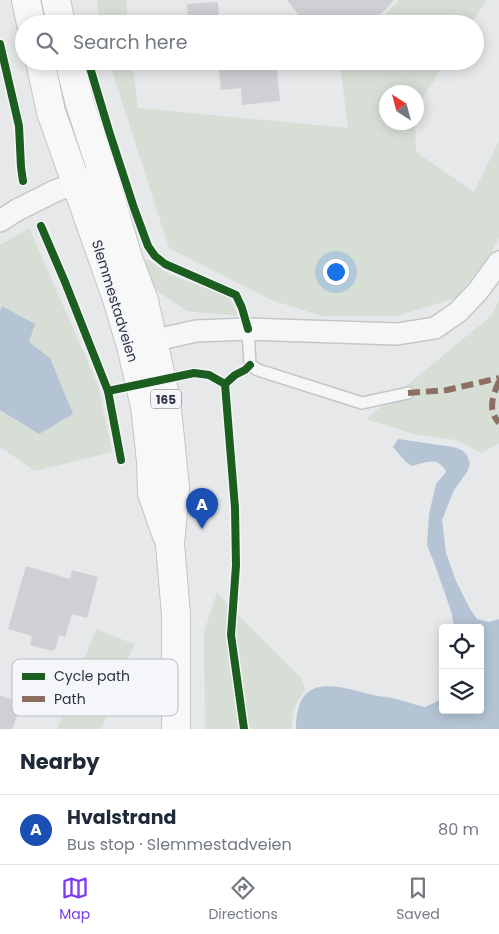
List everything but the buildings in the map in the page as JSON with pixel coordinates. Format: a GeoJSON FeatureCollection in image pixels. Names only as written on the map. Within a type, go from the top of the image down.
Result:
{"type":"FeatureCollection","features":[{"type":"Feature","properties":{"kind":"main road"},"geometry":{"type":"LineString","coordinates":[[26,0],[29,15]]}},
{"type":"Feature","properties":{"kind":"main road"},"geometry":{"type":"LineString","coordinates":[[56,0],[58,15]]}},
{"type":"Feature","properties":{"kind":"main road","name":"Slemmestadveien"},"geometry":{"type":"LineString","coordinates":[[42,70],[51,112],[117,299],[142,344]]}},
{"type":"Feature","properties":{"kind":"main road","name":"Slemmestadveien"},"geometry":{"type":"LineString","coordinates":[[71,70],[128,258],[144,301],[142,344],[152,493],[170,544],[176,615],[176,659]]}},
{"type":"Feature","properties":{"kind":"main road","name":"Slemmestadveien"},"geometry":{"type":"LineString","coordinates":[[176,716],[176,729]]}},
{"type":"Feature","properties":{"kind":"street"},"geometry":{"type":"LineString","coordinates":[[0,221],[31,202],[54,191],[103,174]]}},
{"type":"Feature","properties":{"kind":"street"},"geometry":{"type":"LineString","coordinates":[[142,344],[196,331],[248,329],[397,334],[435,328],[458,312],[478,291],[499,262]]}},
{"type":"Feature","properties":{"kind":"lane"},"geometry":{"type":"LineString","coordinates":[[248,329],[250,365],[258,370],[362,403],[408,392]]}},
{"type":"Feature","properties":{"kind":"shaded area"},"geometry":{"type":"Polygon","coordinates":[[[97,0],[126,0],[127,15],[99,15],[97,0]]]}},
{"type":"Feature","properties":{"kind":"shaded area"},"geometry":{"type":"Polygon","coordinates":[[[399,0],[486,0],[477,15],[385,15],[399,0]]]}},
{"type":"Feature","properties":{"kind":"shaded area"},"geometry":{"type":"Polygon","coordinates":[[[112,70],[133,70],[138,108],[348,128],[341,70],[440,70],[424,96],[424,85],[379,85],[379,130],[415,130],[416,152],[474,192],[499,141],[499,238],[490,255],[456,298],[397,316],[322,316],[271,300],[169,248],[112,70]]]}},
{"type":"Feature","properties":{"kind":"shaded area"},"geometry":{"type":"Polygon","coordinates":[[[29,228],[98,385],[112,452],[35,471],[0,447],[0,245],[29,228]]]}},
{"type":"Feature","properties":{"kind":"shaded area"},"geometry":{"type":"Polygon","coordinates":[[[142,260],[149,260],[168,274],[230,297],[238,316],[187,311],[154,289],[142,260]]]}},
{"type":"Feature","properties":{"kind":"shaded area"},"geometry":{"type":"Polygon","coordinates":[[[499,300],[499,444],[481,453],[456,440],[417,435],[366,419],[491,316],[499,300]]]}},
{"type":"Feature","properties":{"kind":"shaded area"},"geometry":{"type":"Polygon","coordinates":[[[217,593],[301,678],[305,689],[294,708],[291,729],[205,729],[204,632],[217,593]]]}},
{"type":"Feature","properties":{"kind":"shaded area"},"geometry":{"type":"Polygon","coordinates":[[[96,629],[134,644],[128,659],[84,659],[96,629]]]}},
{"type":"Feature","properties":{"kind":"shaded area"},"geometry":{"type":"Polygon","coordinates":[[[62,716],[106,716],[101,729],[57,729],[62,716]]]}},
{"type":"Feature","properties":{"kind":"water"},"geometry":{"type":"Polygon","coordinates":[[[2,306],[35,324],[29,342],[50,358],[73,414],[39,434],[0,410],[0,311],[2,306]]]}},
{"type":"Feature","properties":{"kind":"water"},"geometry":{"type":"Polygon","coordinates":[[[398,439],[453,447],[462,450],[467,455],[470,464],[467,472],[454,490],[442,520],[446,553],[456,581],[470,609],[477,619],[489,622],[499,619],[499,729],[296,729],[298,711],[303,698],[310,691],[320,687],[332,686],[425,707],[439,701],[439,714],[484,714],[484,624],[453,624],[452,614],[427,545],[429,514],[436,484],[446,472],[436,462],[412,466],[393,447],[398,439]]]}},
{"type":"Feature","properties":{"kind":"marked path"},"geometry":{"type":"LineString","coordinates":[[408,393],[447,390],[499,378]]}},
{"type":"Feature","properties":{"kind":"marked path"},"geometry":{"type":"LineString","coordinates":[[499,381],[492,402],[493,413],[499,423]]}},
{"type":"Feature","properties":{"kind":"cycle path"},"geometry":{"type":"LineString","coordinates":[[0,44],[19,126],[23,181]]}},
{"type":"Feature","properties":{"kind":"cycle path"},"geometry":{"type":"LineString","coordinates":[[91,70],[134,208],[148,246],[155,256],[165,264],[236,295],[248,329]]}},
{"type":"Feature","properties":{"kind":"cycle path"},"geometry":{"type":"LineString","coordinates":[[41,226],[108,391],[121,460]]}},
{"type":"Feature","properties":{"kind":"cycle path"},"geometry":{"type":"LineString","coordinates":[[244,729],[231,635],[236,565],[235,508],[225,384],[250,365]]}},
{"type":"Feature","properties":{"kind":"cycle path"},"geometry":{"type":"LineString","coordinates":[[108,391],[194,373],[209,375],[225,384]]}},
{"type":"Feature","properties":{"kind":"place","name":"Hvalstrand"},"geometry":{"type":"Point","coordinates":[202,529]}}]}
